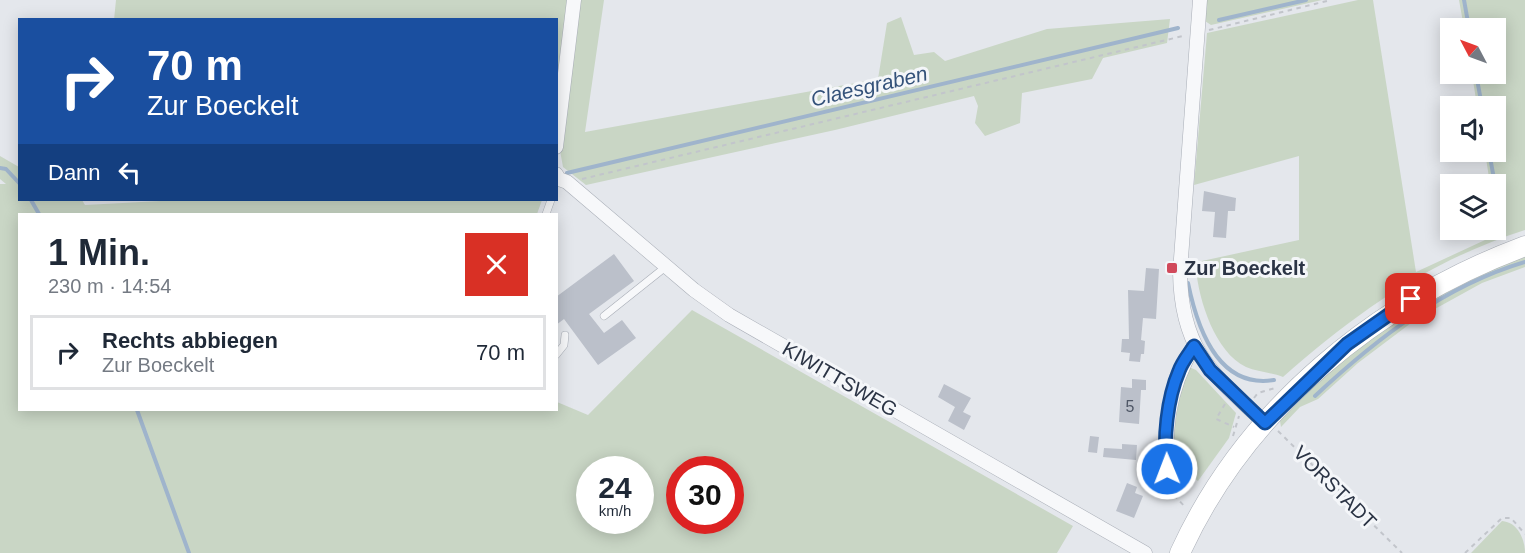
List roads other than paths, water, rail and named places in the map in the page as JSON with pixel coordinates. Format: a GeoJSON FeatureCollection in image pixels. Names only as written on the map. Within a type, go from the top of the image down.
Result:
{"type":"FeatureCollection","features":[{"type":"Feature","properties":{"kind":"street"},"geometry":{"type":"LineString","coordinates":[[558,131],[574,0]]}},
{"type":"Feature","properties":{"kind":"street"},"geometry":{"type":"LineString","coordinates":[[1200,0],[1180,272],[1183,314],[1194,346],[1210,370],[1265,423]]}},
{"type":"Feature","properties":{"kind":"street","name":"KIWITTSWEG"},"geometry":{"type":"LineString","coordinates":[[560,180],[668,265],[694,290],[739,321],[1146,553]]}},
{"type":"Feature","properties":{"kind":"street"},"geometry":{"type":"LineString","coordinates":[[1180,553],[1223,477],[1265,423],[1318,369],[1380,319],[1456,274],[1525,246]]}},
{"type":"Feature","properties":{"kind":"street"},"geometry":{"type":"LineString","coordinates":[[1169,485],[1165,453],[1170,411],[1179,371],[1194,346]]}},
{"type":"Feature","properties":{"kind":"lane"},"geometry":{"type":"LineString","coordinates":[[604,316],[668,265]]}},
{"type":"Feature","properties":{"kind":"lane"},"geometry":{"type":"LineString","coordinates":[[558,352],[564,345],[565,335]]}},
{"type":"Feature","properties":{"kind":"waterway","name":"Claesgraben"},"geometry":{"type":"LineString","coordinates":[[1219,20],[1306,0]]}},
{"type":"Feature","properties":{"kind":"waterway"},"geometry":{"type":"LineString","coordinates":[[1464,0],[1467,18]]}},
{"type":"Feature","properties":{"kind":"waterway","name":"Claesgraben"},"geometry":{"type":"LineString","coordinates":[[567,173],[1178,28]]}},
{"type":"Feature","properties":{"kind":"waterway"},"geometry":{"type":"LineString","coordinates":[[1478,84],[1480,96]]}},
{"type":"Feature","properties":{"kind":"waterway"},"geometry":{"type":"LineString","coordinates":[[1491,162],[1493,174]]}},
{"type":"Feature","properties":{"kind":"waterway"},"geometry":{"type":"LineString","coordinates":[[0,168],[6,169],[18,182]]}},
{"type":"Feature","properties":{"kind":"waterway"},"geometry":{"type":"LineString","coordinates":[[32,201],[38,213]]}},
{"type":"Feature","properties":{"kind":"waterway"},"geometry":{"type":"LineString","coordinates":[[1315,396],[1362,354],[1412,317],[1467,285],[1525,262]]}},
{"type":"Feature","properties":{"kind":"waterway"},"geometry":{"type":"LineString","coordinates":[[1188,283],[1204,335],[1213,351],[1225,365],[1238,375],[1255,380],[1274,380]]}},
{"type":"Feature","properties":{"kind":"waterway"},"geometry":{"type":"LineString","coordinates":[[137,411],[189,553]]}},
{"type":"Feature","properties":{"kind":"place","name":"Zur Boeckelt"},"geometry":{"type":"Point","coordinates":[1172,268]}}]}
